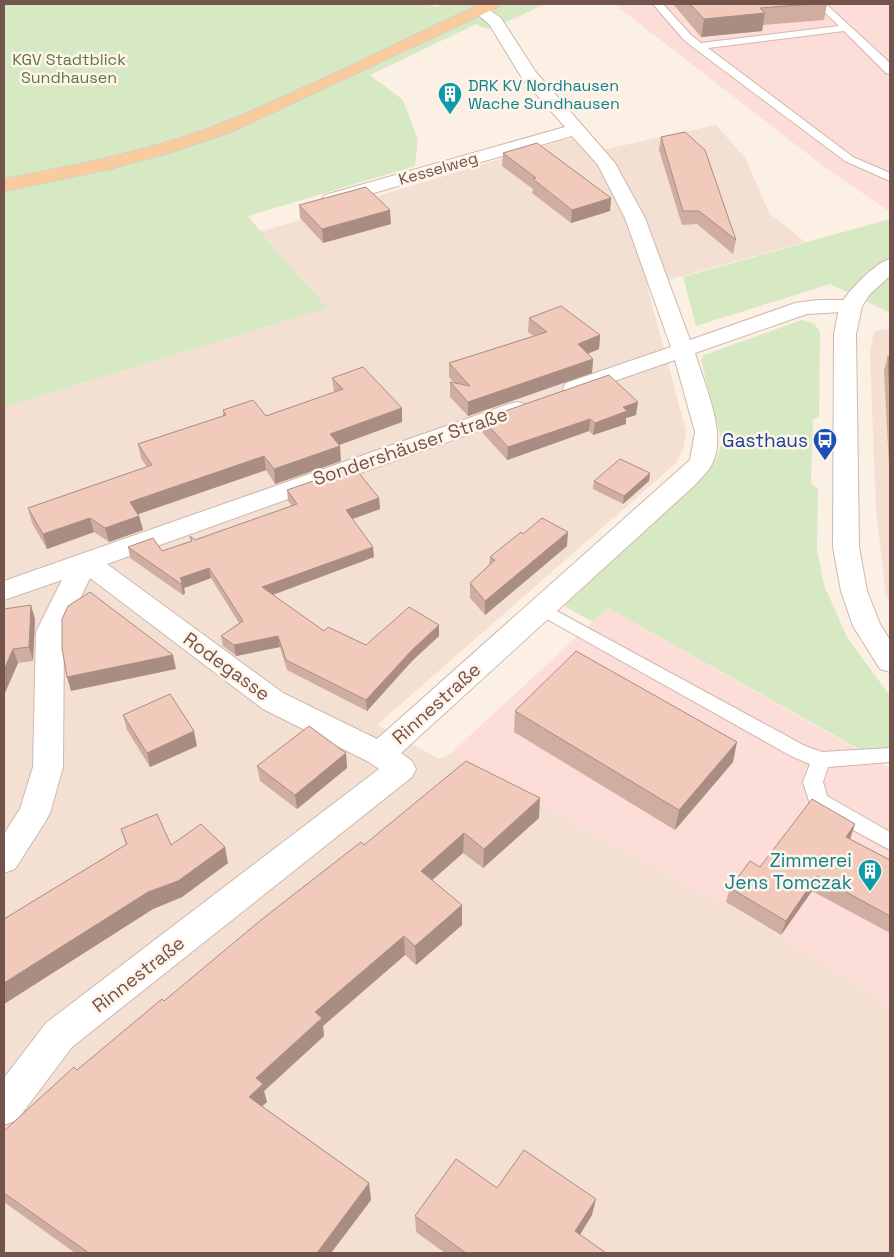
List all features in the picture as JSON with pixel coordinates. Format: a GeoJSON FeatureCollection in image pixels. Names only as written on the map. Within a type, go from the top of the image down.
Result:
{"type":"FeatureCollection","features":[{"type":"Feature","properties":{"kind":"main road"},"geometry":{"type":"LineString","coordinates":[[4,184],[103,165],[166,148],[225,128],[289,100],[486,7]]}},
{"type":"Feature","properties":{"kind":"street"},"geometry":{"type":"LineString","coordinates":[[486,7],[528,74],[606,163],[622,190],[635,218],[683,350]]}},
{"type":"Feature","properties":{"kind":"street","name":"Kesselweg"},"geometry":{"type":"LineString","coordinates":[[318,203],[576,128]]}},
{"type":"Feature","properties":{"kind":"street"},"geometry":{"type":"LineString","coordinates":[[890,266],[863,290],[851,306],[845,334],[846,548],[854,591],[867,626],[890,662]]}},
{"type":"Feature","properties":{"kind":"street","name":"Sondershäuser Straße"},"geometry":{"type":"LineString","coordinates":[[4,591],[803,308],[851,306]]}},
{"type":"Feature","properties":{"kind":"street","name":"Rinnestraße"},"geometry":{"type":"LineString","coordinates":[[4,1106],[59,1035],[401,769],[380,754],[701,464],[706,450],[707,432],[683,350]]}},
{"type":"Feature","properties":{"kind":"street"},"geometry":{"type":"LineString","coordinates":[[4,860],[34,813],[48,767],[50,632],[85,561]]}},
{"type":"Feature","properties":{"kind":"street","name":"Rodegasse"},"geometry":{"type":"LineString","coordinates":[[85,561],[273,701],[380,754]]}},
{"type":"Feature","properties":{"kind":"lane"},"geometry":{"type":"LineString","coordinates":[[658,4],[687,37],[698,46],[849,159],[890,177]]}},
{"type":"Feature","properties":{"kind":"lane"},"geometry":{"type":"LineString","coordinates":[[821,4],[886,65],[890,71]]}},
{"type":"Feature","properties":{"kind":"lane"},"geometry":{"type":"LineString","coordinates":[[698,46],[847,28]]}},
{"type":"Feature","properties":{"kind":"lane"},"geometry":{"type":"LineString","coordinates":[[542,609],[798,750],[821,760],[890,756]]}},
{"type":"Feature","properties":{"kind":"lane"},"geometry":{"type":"LineString","coordinates":[[821,760],[813,782],[818,802],[890,842]]}},
{"type":"Feature","properties":{"kind":"shaded area"},"geometry":{"type":"Polygon","coordinates":[[[614,4],[890,4],[890,212],[822,165],[614,4]]]}},
{"type":"Feature","properties":{"kind":"shaded area"},"geometry":{"type":"Polygon","coordinates":[[[716,125],[746,159],[769,213],[805,242],[647,286],[686,431],[683,450],[676,463],[377,725],[439,759],[450,754],[713,900],[726,902],[890,1006],[890,1253],[4,1253],[4,407],[328,308],[260,232],[563,140],[575,139],[588,153],[716,125]]]}},
{"type":"Feature","properties":{"kind":"shaded area"},"geometry":{"type":"Polygon","coordinates":[[[890,329],[890,602],[886,596],[876,510],[870,353],[874,331],[890,329]]]}},
{"type":"Feature","properties":{"kind":"shaded area"},"geometry":{"type":"Polygon","coordinates":[[[608,608],[890,768],[890,1006],[726,902],[713,900],[450,754],[608,608]]]}},
{"type":"Feature","properties":{"kind":"green space","name":"KGV Stadtblick Sundhausen"},"geometry":{"type":"Polygon","coordinates":[[[4,4],[424,4],[437,7],[444,4],[544,4],[516,18],[487,29],[476,24],[370,75],[403,100],[418,140],[415,166],[248,216],[328,308],[4,407],[4,4]]]}},
{"type":"Feature","properties":{"kind":"green space"},"geometry":{"type":"Polygon","coordinates":[[[890,219],[890,313],[830,284],[696,326],[683,277],[890,219]]]}},
{"type":"Feature","properties":{"kind":"green space"},"geometry":{"type":"Polygon","coordinates":[[[802,320],[814,324],[820,334],[819,417],[813,419],[811,483],[818,489],[817,550],[824,585],[847,637],[890,696],[890,749],[864,752],[608,608],[593,622],[564,606],[700,480],[716,460],[722,442],[701,360],[704,355],[802,320]]]}},
{"type":"Feature","properties":{"kind":"building"},"geometry":{"type":"Polygon","coordinates":[[[690,4],[812,4],[760,8],[765,13],[704,19],[690,4]]]}},
{"type":"Feature","properties":{"kind":"building"},"geometry":{"type":"Polygon","coordinates":[[[685,132],[705,150],[736,240],[699,211],[683,211],[661,137],[685,132]]]}},
{"type":"Feature","properties":{"kind":"building"},"geometry":{"type":"Polygon","coordinates":[[[537,143],[611,198],[572,210],[533,179],[536,178],[503,153],[537,143]]]}},
{"type":"Feature","properties":{"kind":"building"},"geometry":{"type":"Polygon","coordinates":[[[366,187],[390,210],[322,229],[299,205],[366,187]]]}},
{"type":"Feature","properties":{"kind":"building"},"geometry":{"type":"Polygon","coordinates":[[[561,306],[600,335],[578,344],[593,359],[468,402],[450,382],[470,386],[449,363],[547,332],[529,318],[561,306]]]}},
{"type":"Feature","properties":{"kind":"building"},"geometry":{"type":"Polygon","coordinates":[[[888,356],[890,357],[890,399],[888,356]]]}},
{"type":"Feature","properties":{"kind":"building"},"geometry":{"type":"Polygon","coordinates":[[[363,367],[402,408],[330,434],[340,446],[274,469],[264,456],[130,502],[139,516],[105,528],[90,518],[43,534],[28,508],[152,465],[138,444],[226,415],[223,410],[253,400],[266,416],[343,389],[332,378],[363,367]]]}},
{"type":"Feature","properties":{"kind":"building"},"geometry":{"type":"Polygon","coordinates":[[[609,375],[638,402],[623,407],[627,411],[595,423],[590,419],[508,447],[482,419],[609,375]]]}},
{"type":"Feature","properties":{"kind":"building"},"geometry":{"type":"Polygon","coordinates":[[[620,459],[650,473],[624,496],[594,481],[620,459]]]}},
{"type":"Feature","properties":{"kind":"building"},"geometry":{"type":"Polygon","coordinates":[[[354,467],[379,498],[346,510],[373,547],[262,587],[324,631],[328,627],[366,645],[409,607],[439,625],[412,650],[366,700],[286,660],[278,636],[234,645],[221,636],[243,621],[209,568],[180,578],[181,584],[128,547],[153,538],[162,551],[192,541],[190,536],[195,540],[297,504],[287,490],[354,467]]]}},
{"type":"Feature","properties":{"kind":"building"},"geometry":{"type":"Polygon","coordinates":[[[542,518],[568,532],[485,601],[470,583],[495,560],[490,557],[542,518]]]}},
{"type":"Feature","properties":{"kind":"building"},"geometry":{"type":"Polygon","coordinates":[[[90,592],[173,655],[67,677],[62,648],[62,619],[68,606],[90,592]]]}},
{"type":"Feature","properties":{"kind":"building"},"geometry":{"type":"Polygon","coordinates":[[[31,605],[29,647],[13,649],[4,670],[4,609],[31,605]]]}},
{"type":"Feature","properties":{"kind":"building"},"geometry":{"type":"Polygon","coordinates":[[[576,651],[737,742],[679,810],[515,711],[576,651]]]}},
{"type":"Feature","properties":{"kind":"building"},"geometry":{"type":"Polygon","coordinates":[[[170,694],[194,731],[147,753],[123,715],[170,694]]]}},
{"type":"Feature","properties":{"kind":"building"},"geometry":{"type":"Polygon","coordinates":[[[309,726],[346,753],[295,795],[257,766],[309,726]]]}},
{"type":"Feature","properties":{"kind":"building"},"geometry":{"type":"Polygon","coordinates":[[[466,761],[540,798],[484,849],[464,833],[421,871],[462,905],[415,946],[404,936],[315,1012],[322,1018],[256,1078],[263,1084],[249,1097],[369,1183],[317,1253],[89,1253],[4,1193],[4,1131],[74,1067],[77,1070],[261,920],[361,842],[364,845],[466,761]]]}},
{"type":"Feature","properties":{"kind":"building"},"geometry":{"type":"Polygon","coordinates":[[[812,799],[855,824],[846,837],[890,860],[890,916],[817,876],[786,921],[730,888],[750,861],[760,867],[812,799]]]}},
{"type":"Feature","properties":{"kind":"building"},"geometry":{"type":"Polygon","coordinates":[[[157,814],[171,845],[201,824],[225,847],[178,881],[148,892],[4,983],[4,919],[127,844],[121,829],[157,814]]]}},
{"type":"Feature","properties":{"kind":"building"},"geometry":{"type":"Polygon","coordinates":[[[524,1150],[596,1199],[575,1231],[606,1253],[466,1253],[415,1216],[456,1159],[497,1188],[524,1150]]]}},
{"type":"Feature","properties":{"kind":"place","name":"DRK KV Nordhausen Wache Sundhausen"},"geometry":{"type":"Point","coordinates":[450,115]}},
{"type":"Feature","properties":{"kind":"place","name":"Gasthaus"},"geometry":{"type":"Point","coordinates":[825,461]}},
{"type":"Feature","properties":{"kind":"place","name":"Zimmerei Jens Tomczak"},"geometry":{"type":"Point","coordinates":[870,892]}}]}
